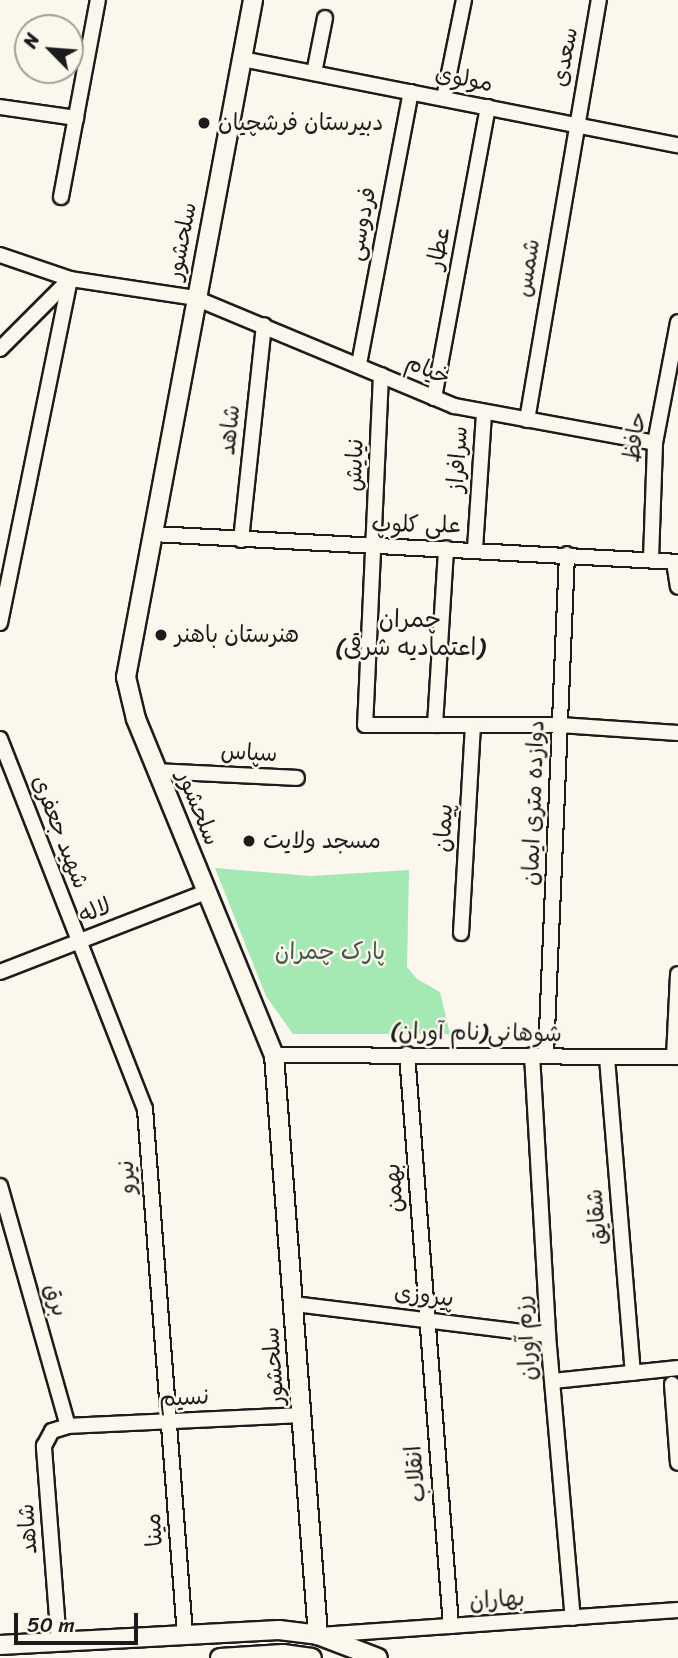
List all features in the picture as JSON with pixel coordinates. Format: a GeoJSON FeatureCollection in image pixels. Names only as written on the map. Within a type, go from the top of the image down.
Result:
{"type":"FeatureCollection","features":[{"type":"Feature","properties":{"kind":"street"},"geometry":{"type":"LineString","coordinates":[[61,197],[98,0]]}},
{"type":"Feature","properties":{"kind":"street","name":"سلحشور"},"geometry":{"type":"LineString","coordinates":[[253,0],[126,677],[136,719],[156,771],[274,1055],[318,1635]]}},
{"type":"Feature","properties":{"kind":"street"},"geometry":{"type":"LineString","coordinates":[[444,99],[464,0]]}},
{"type":"Feature","properties":{"kind":"street","name":"سعدی"},"geometry":{"type":"LineString","coordinates":[[575,124],[599,0]]}},
{"type":"Feature","properties":{"kind":"street"},"geometry":{"type":"LineString","coordinates":[[314,73],[325,18]]}},
{"type":"Feature","properties":{"kind":"street","name":"مولوی"},"geometry":{"type":"LineString","coordinates":[[242,59],[678,145]]}},
{"type":"Feature","properties":{"kind":"street","name":"فردوسی"},"geometry":{"type":"LineString","coordinates":[[359,364],[411,93]]}},
{"type":"Feature","properties":{"kind":"street"},"geometry":{"type":"LineString","coordinates":[[0,107],[76,118]]}},
{"type":"Feature","properties":{"kind":"street","name":"عطار"},"geometry":{"type":"LineString","coordinates":[[434,398],[488,107]]}},
{"type":"Feature","properties":{"kind":"street","name":"شمس"},"geometry":{"type":"LineString","coordinates":[[527,420],[575,124]]}},
{"type":"Feature","properties":{"kind":"street","name":"خیام"},"geometry":{"type":"LineString","coordinates":[[0,255],[70,279],[195,298],[359,364],[434,398],[484,414],[655,443]]}},
{"type":"Feature","properties":{"kind":"street"},"geometry":{"type":"LineString","coordinates":[[1,345],[70,279]]}},
{"type":"Feature","properties":{"kind":"street"},"geometry":{"type":"LineString","coordinates":[[0,623],[70,279]]}},
{"type":"Feature","properties":{"kind":"street","name":"حافظ"},"geometry":{"type":"LineString","coordinates":[[652,559],[655,443],[678,322]]}},
{"type":"Feature","properties":{"kind":"street","name":"شاهد"},"geometry":{"type":"LineString","coordinates":[[241,540],[264,325]]}},
{"type":"Feature","properties":{"kind":"street","name":"نیایش"},"geometry":{"type":"LineString","coordinates":[[381,375],[365,725],[435,725]]}},
{"type":"Feature","properties":{"kind":"street","name":"سرافراز"},"geometry":{"type":"LineString","coordinates":[[475,549],[484,414]]}},
{"type":"Feature","properties":{"kind":"street","name":"علی کلوپ"},"geometry":{"type":"LineString","coordinates":[[153,534],[375,548],[475,549],[676,562]]}},
{"type":"Feature","properties":{"kind":"street"},"geometry":{"type":"LineString","coordinates":[[446,548],[435,725],[560,725],[678,733]]}},
{"type":"Feature","properties":{"kind":"street","name":"دوازده متری ایمان"},"geometry":{"type":"LineString","coordinates":[[539,1055],[560,725],[567,554]]}},
{"type":"Feature","properties":{"kind":"street"},"geometry":{"type":"LineString","coordinates":[[676,562],[678,587]]}},
{"type":"Feature","properties":{"kind":"street","name":"پیمان"},"geometry":{"type":"LineString","coordinates":[[461,933],[473,725]]}},
{"type":"Feature","properties":{"kind":"street","name":"شهید جعفری"},"geometry":{"type":"LineString","coordinates":[[0,739],[78,941]]}},
{"type":"Feature","properties":{"kind":"street","name":"سپاس"},"geometry":{"type":"LineString","coordinates":[[156,771],[297,778]]}},
{"type":"Feature","properties":{"kind":"street","name":"لاله"},"geometry":{"type":"LineString","coordinates":[[0,972],[206,892]]}},
{"type":"Feature","properties":{"kind":"street","name":"نیرو"},"geometry":{"type":"LineString","coordinates":[[78,941],[145,1110],[169,1421]]}},
{"type":"Feature","properties":{"kind":"street"},"geometry":{"type":"LineString","coordinates":[[676,1057],[678,974]]}},
{"type":"Feature","properties":{"kind":"street","name":"بهمن"},"geometry":{"type":"LineString","coordinates":[[407,1054],[426,1319]]}},
{"type":"Feature","properties":{"kind":"street","name":"شوهانی(نام آوران)"},"geometry":{"type":"LineString","coordinates":[[274,1055],[676,1057]]}},
{"type":"Feature","properties":{"kind":"street","name":"رزم آوران"},"geometry":{"type":"LineString","coordinates":[[539,1055],[548,1335],[573,1618]]}},
{"type":"Feature","properties":{"kind":"street","name":"شقایق"},"geometry":{"type":"LineString","coordinates":[[607,1058],[633,1373]]}},
{"type":"Feature","properties":{"kind":"street","name":"برق"},"geometry":{"type":"LineString","coordinates":[[0,1186],[68,1426]]}},
{"type":"Feature","properties":{"kind":"street","name":"پیروزی"},"geometry":{"type":"LineString","coordinates":[[294,1304],[548,1335]]}},
{"type":"Feature","properties":{"kind":"street","name":"انقلاب"},"geometry":{"type":"LineString","coordinates":[[426,1319],[451,1626]]}},
{"type":"Feature","properties":{"kind":"street"},"geometry":{"type":"LineString","coordinates":[[552,1381],[678,1368]]}},
{"type":"Feature","properties":{"kind":"street"},"geometry":{"type":"LineString","coordinates":[[672,1384],[678,1463]]}},
{"type":"Feature","properties":{"kind":"street","name":"نسیم"},"geometry":{"type":"LineString","coordinates":[[68,1426],[301,1415]]}},
{"type":"Feature","properties":{"kind":"street","name":"مینا"},"geometry":{"type":"LineString","coordinates":[[169,1421],[185,1636]]}},
{"type":"Feature","properties":{"kind":"street","name":"شاهد"},"geometry":{"type":"LineString","coordinates":[[59,1643],[44,1446],[52,1431],[68,1426]]}},
{"type":"Feature","properties":{"kind":"street","name":"بهاران"},"geometry":{"type":"LineString","coordinates":[[318,1635],[678,1610]]}},
{"type":"Feature","properties":{"kind":"street"},"geometry":{"type":"LineString","coordinates":[[0,1646],[279,1630],[318,1635],[378,1658]]}},
{"type":"Feature","properties":{"kind":"street"},"geometry":{"type":"LineString","coordinates":[[220,1658],[312,1658]]}},
{"type":"Feature","properties":{"kind":"green space","name":"پارک چمران"},"geometry":{"type":"Polygon","coordinates":[[[215,868],[311,876],[409,870],[407,967],[417,979],[440,992],[450,1034],[293,1034],[266,996],[215,868]]]}},
{"type":"Feature","properties":{"kind":"place","name":"دبیرستان فرشچیان"},"geometry":{"type":"Point","coordinates":[204,123]}},
{"type":"Feature","properties":{"kind":"place","name":"هنرستان باهنر"},"geometry":{"type":"Point","coordinates":[161,635]}},
{"type":"Feature","properties":{"kind":"place","name":"مسجد ولایت"},"geometry":{"type":"Point","coordinates":[249,841]}},
{"type":"Feature","properties":{"kind":"district","name":"چمران (اعتمادیه شرقی)"},"geometry":{"type":"Point","coordinates":[410,634]}}]}
